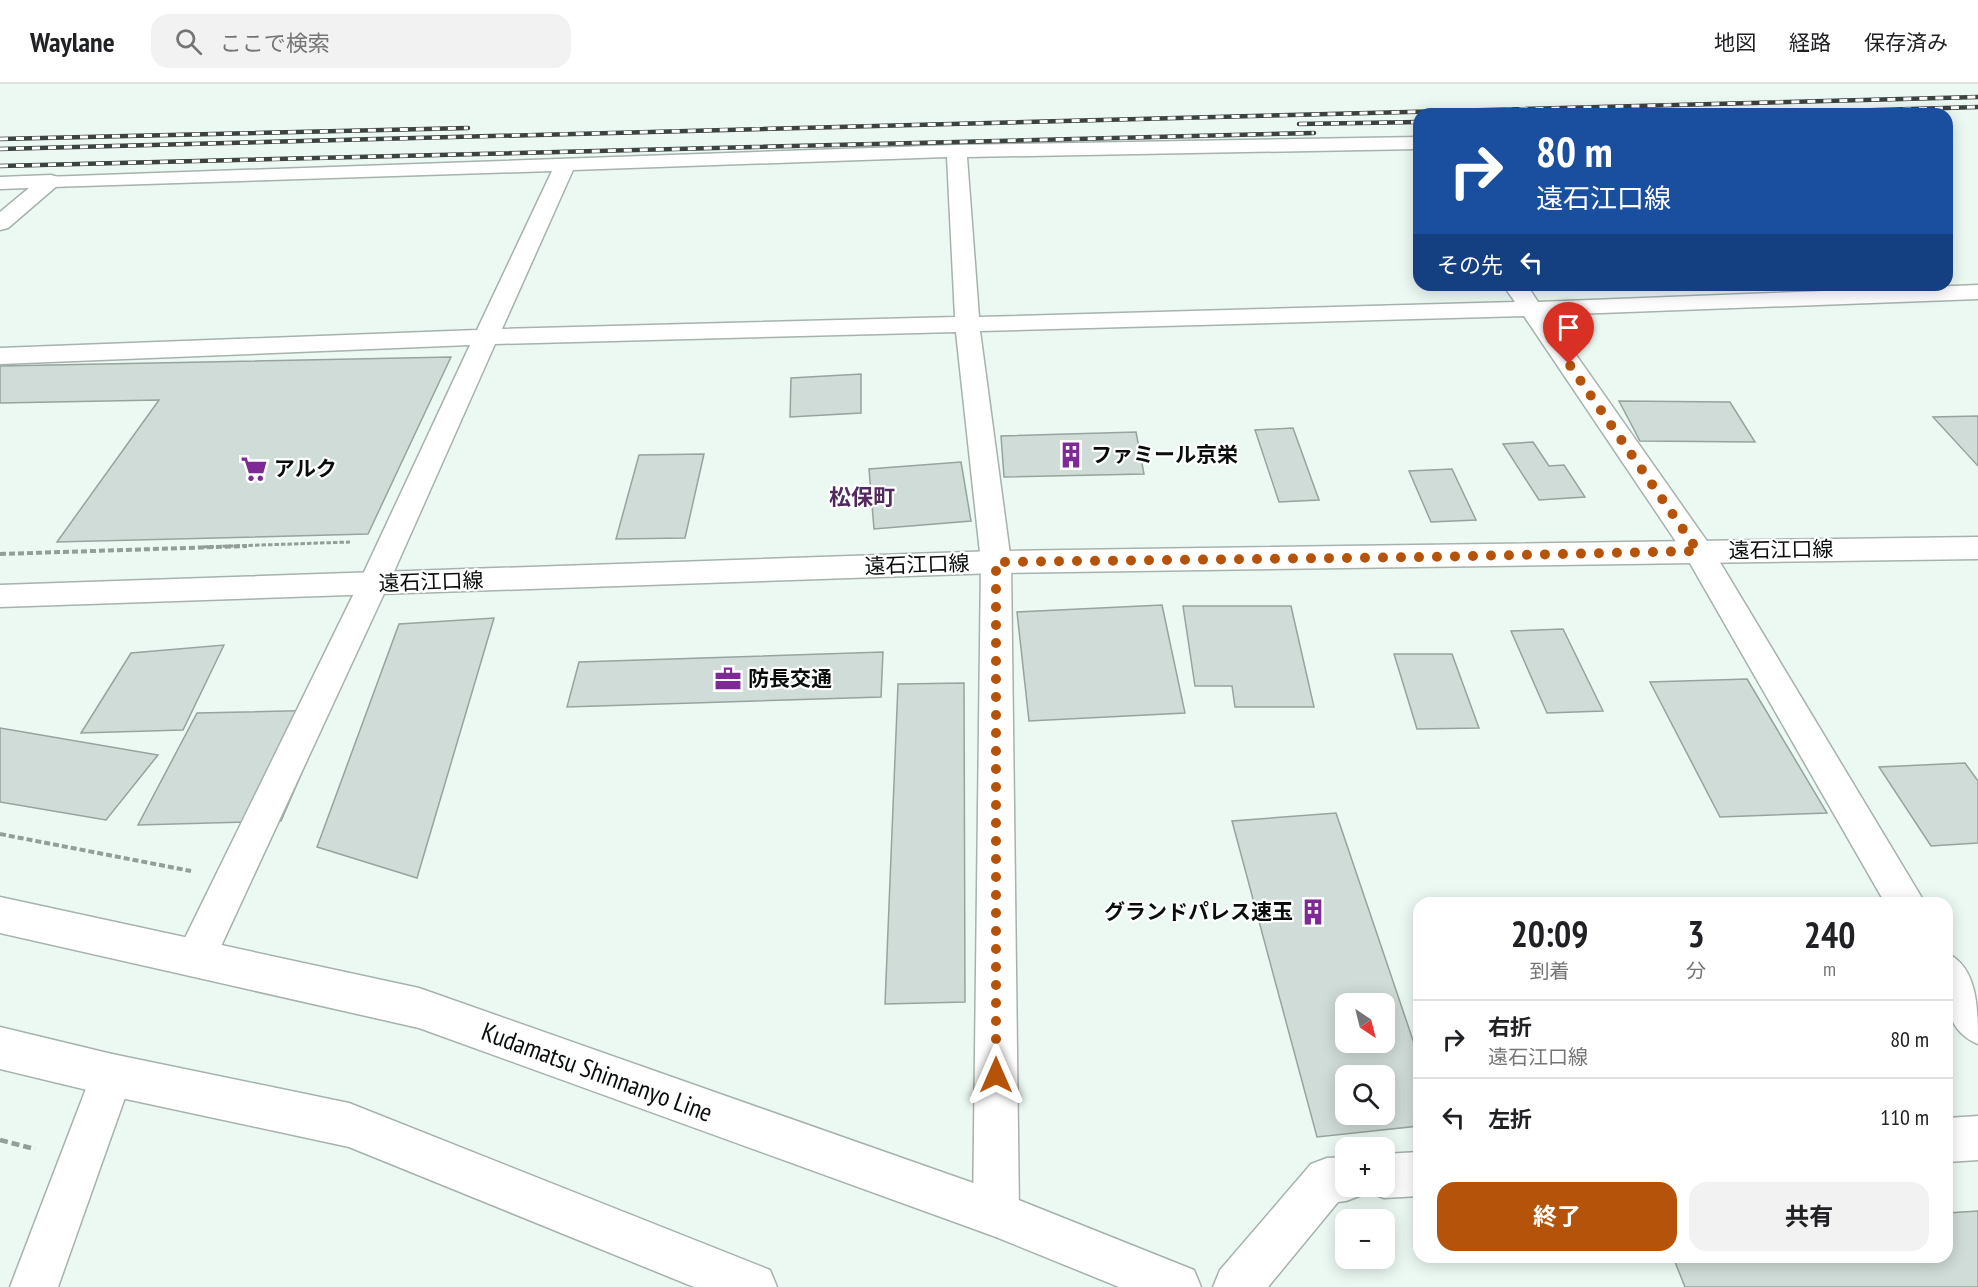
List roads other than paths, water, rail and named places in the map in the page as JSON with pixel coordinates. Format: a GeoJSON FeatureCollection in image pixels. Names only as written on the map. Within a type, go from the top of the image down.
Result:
{"type":"FeatureCollection","features":[{"type":"Feature","properties":{"kind":"street"},"geometry":{"type":"LineString","coordinates":[[0,183],[564,166],[957,151],[1413,143]]}},
{"type":"Feature","properties":{"kind":"street"},"geometry":{"type":"LineString","coordinates":[[957,151],[967,323],[996,562],[996,1214]]}},
{"type":"Feature","properties":{"kind":"street"},"geometry":{"type":"LineString","coordinates":[[196,957],[373,585],[564,166]]}},
{"type":"Feature","properties":{"kind":"street"},"geometry":{"type":"LineString","coordinates":[[0,223],[51,182]]}},
{"type":"Feature","properties":{"kind":"street"},"geometry":{"type":"LineString","coordinates":[[1519,291],[1698,551],[1902,897]]}},
{"type":"Feature","properties":{"kind":"street"},"geometry":{"type":"LineString","coordinates":[[0,356],[488,337],[1530,309],[1978,292]]}},
{"type":"Feature","properties":{"kind":"street","name":"遠石江口線"},"geometry":{"type":"LineString","coordinates":[[0,596],[996,562],[1978,548]]}},
{"type":"Feature","properties":{"kind":"street","name":"Kudamatsu Shinnanyo Line"},"geometry":{"type":"LineString","coordinates":[[0,915],[419,1008],[996,1214],[1177,1287]]}},
{"type":"Feature","properties":{"kind":"street"},"geometry":{"type":"LineString","coordinates":[[1953,982],[1978,1024]]}},
{"type":"Feature","properties":{"kind":"street"},"geometry":{"type":"LineString","coordinates":[[0,1047],[112,1076],[349,1125],[753,1287]]}},
{"type":"Feature","properties":{"kind":"street"},"geometry":{"type":"LineString","coordinates":[[34,1287],[112,1076]]}},
{"type":"Feature","properties":{"kind":"street"},"geometry":{"type":"LineString","coordinates":[[1953,1140],[1978,1138]]}},
{"type":"Feature","properties":{"kind":"street"},"geometry":{"type":"LineString","coordinates":[[1395,1175],[1413,1174]]}},
{"type":"Feature","properties":{"kind":"street"},"geometry":{"type":"LineString","coordinates":[[1237,1287],[1327,1180],[1335,1180]]}},
{"type":"Feature","properties":{"kind":"railway"},"geometry":{"type":"LineString","coordinates":[[1560,108],[1978,97]]}},
{"type":"Feature","properties":{"kind":"railway"},"geometry":{"type":"LineString","coordinates":[[1944,108],[1978,107]]}},
{"type":"Feature","properties":{"kind":"railway"},"geometry":{"type":"LineString","coordinates":[[0,149],[1413,112]]}},
{"type":"Feature","properties":{"kind":"railway"},"geometry":{"type":"LineString","coordinates":[[1299,124],[1413,122]]}},
{"type":"Feature","properties":{"kind":"railway"},"geometry":{"type":"LineString","coordinates":[[0,139],[468,128]]}},
{"type":"Feature","properties":{"kind":"railway"},"geometry":{"type":"LineString","coordinates":[[0,166],[1314,133]]}},
{"type":"Feature","properties":{"kind":"place","name":"ファミール京栄"},"geometry":{"type":"Point","coordinates":[1071,455]}},
{"type":"Feature","properties":{"kind":"place","name":"アルク"},"geometry":{"type":"Point","coordinates":[254,469]}},
{"type":"Feature","properties":{"kind":"place","name":"防長交通"},"geometry":{"type":"Point","coordinates":[728,679]}},
{"type":"Feature","properties":{"kind":"place","name":"グランドパレス速玉"},"geometry":{"type":"Point","coordinates":[1313,912]}},
{"type":"Feature","properties":{"kind":"district","name":"松保町"},"geometry":{"type":"Point","coordinates":[862,497]}}]}
